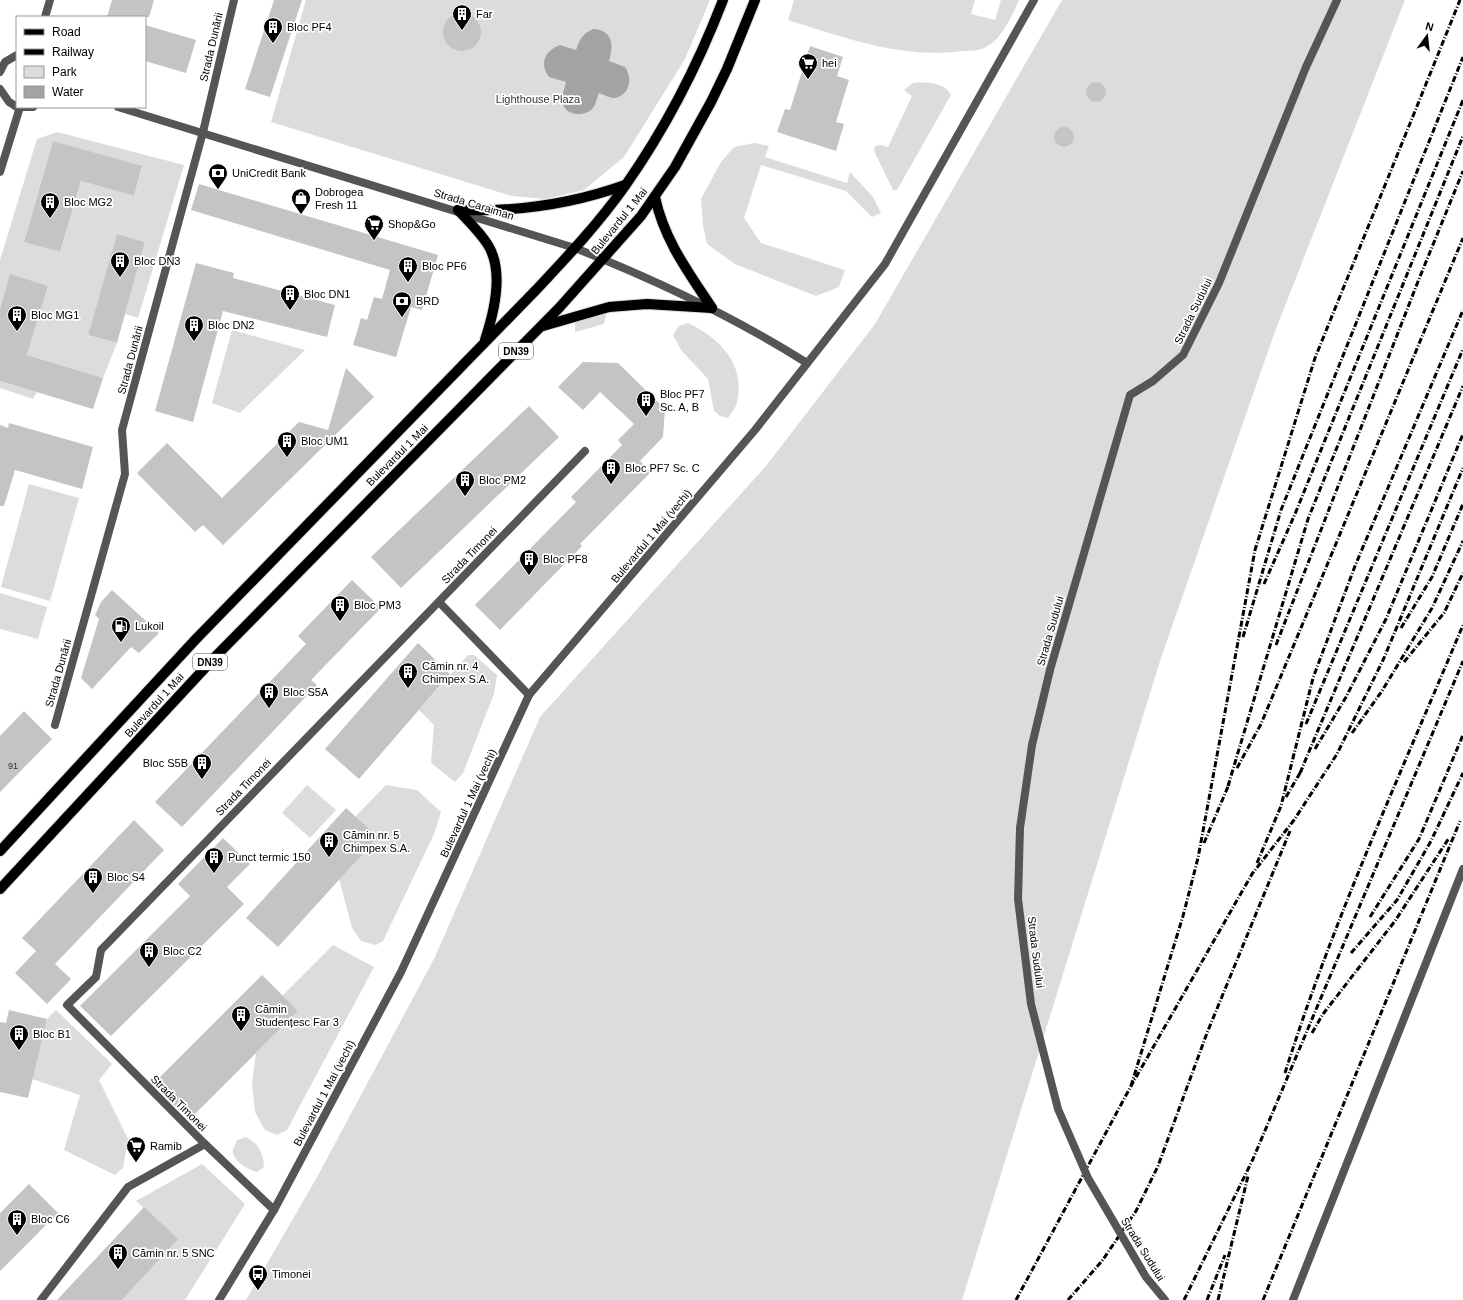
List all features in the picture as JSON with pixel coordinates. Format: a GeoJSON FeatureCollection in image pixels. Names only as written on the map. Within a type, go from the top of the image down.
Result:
{"type":"FeatureCollection","features":[{"type":"Feature","properties":{"kind":"main road","name":"Bulevardul 1 Mai"},"geometry":{"type":"LineString","coordinates":[[0,851],[196,639],[485,343],[575,248],[625,185],[683,88],[700,56],[723,0]]}},
{"type":"Feature","properties":{"kind":"main road","name":"Bulevardul 1 Mai"},"geometry":{"type":"LineString","coordinates":[[0,889],[216,656],[540,327],[604,259],[641,216],[655,197],[690,141],[711,102],[727,70],[755,0]]}},
{"type":"Feature","properties":{"kind":"main road"},"geometry":{"type":"LineString","coordinates":[[458,210],[484,211],[568,201],[598,195],[625,185]]}},
{"type":"Feature","properties":{"kind":"main road"},"geometry":{"type":"LineString","coordinates":[[655,197],[658,213],[669,240],[712,308]]}},
{"type":"Feature","properties":{"kind":"main road"},"geometry":{"type":"LineString","coordinates":[[458,210],[488,246],[495,263],[496,293],[492,320],[485,343]]}},
{"type":"Feature","properties":{"kind":"main road"},"geometry":{"type":"LineString","coordinates":[[540,327],[570,317],[609,307],[647,304],[712,308]]}},
{"type":"Feature","properties":{"kind":"street"},"geometry":{"type":"LineString","coordinates":[[45,16],[50,0]]}},
{"type":"Feature","properties":{"kind":"street","name":"Strada Dunării"},"geometry":{"type":"LineString","coordinates":[[55,725],[125,474],[122,430],[203,132],[234,0]]}},
{"type":"Feature","properties":{"kind":"street","name":"Bulevardul 1 Mai (vechi)"},"geometry":{"type":"LineString","coordinates":[[219,1300],[274,1210],[400,972],[529,695],[755,430],[885,264],[1034,0]]}},
{"type":"Feature","properties":{"kind":"street","name":"Strada Sudului"},"geometry":{"type":"LineString","coordinates":[[1165,1300],[1146,1277],[1088,1178],[1058,1109],[1031,1004],[1018,899],[1020,828],[1032,745],[1050,670],[1130,395],[1153,381],[1183,355],[1219,283],[1306,67],[1337,0]]}},
{"type":"Feature","properties":{"kind":"street"},"geometry":{"type":"LineString","coordinates":[[0,72],[5,62],[16,56]]}},
{"type":"Feature","properties":{"kind":"street"},"geometry":{"type":"LineString","coordinates":[[0,89],[9,102],[16,106]]}},
{"type":"Feature","properties":{"kind":"street"},"geometry":{"type":"LineString","coordinates":[[0,172],[19,108]]}},
{"type":"Feature","properties":{"kind":"street","name":"Strada Caraiman"},"geometry":{"type":"LineString","coordinates":[[121,108],[458,210],[575,248],[634,271],[712,308],[774,342],[807,363]]}},
{"type":"Feature","properties":{"kind":"street","name":"Strada Timonei"},"geometry":{"type":"LineString","coordinates":[[274,1210],[205,1144],[67,1005],[96,976],[101,950],[585,451]]}},
{"type":"Feature","properties":{"kind":"street"},"geometry":{"type":"LineString","coordinates":[[439,602],[529,695]]}},
{"type":"Feature","properties":{"kind":"street"},"geometry":{"type":"LineString","coordinates":[[1293,1300],[1463,869]]}},
{"type":"Feature","properties":{"kind":"street","name":"Strada Timonei"},"geometry":{"type":"LineString","coordinates":[[40,1300],[128,1187],[205,1144]]}},
{"type":"Feature","properties":{"kind":"green space","name":"Lighthouse Plaza"},"geometry":{"type":"Polygon","coordinates":[[[306,0],[710,0],[685,59],[624,157],[584,190],[545,199],[512,196],[271,122],[306,0]]]}},
{"type":"Feature","properties":{"kind":"green space"},"geometry":{"type":"Polygon","coordinates":[[[794,0],[975,0],[971,14],[995,20],[1001,0],[1019,0],[1001,34],[990,45],[976,50],[940,53],[918,52],[874,45],[831,34],[788,20],[794,0]]]}},
{"type":"Feature","properties":{"kind":"green space"},"geometry":{"type":"Polygon","coordinates":[[[1062,0],[1405,0],[1274,334],[1161,658],[962,1300],[246,1300],[316,1179],[435,957],[540,717],[766,466],[875,324],[1062,0]]]}},
{"type":"Feature","properties":{"kind":"green space"},"geometry":{"type":"Polygon","coordinates":[[[913,83],[940,85],[951,95],[897,190],[893,190],[874,151],[875,146],[881,145],[888,147],[912,96],[904,90],[913,83]]]}},
{"type":"Feature","properties":{"kind":"green space"},"geometry":{"type":"Polygon","coordinates":[[[57,132],[184,165],[138,318],[125,314],[145,242],[117,234],[88,335],[117,343],[103,378],[27,355],[48,286],[10,275],[0,309],[0,260],[37,139],[57,132]],[[53,141],[24,242],[60,252],[81,181],[134,196],[142,167],[53,141]]]}},
{"type":"Feature","properties":{"kind":"green space"},"geometry":{"type":"Polygon","coordinates":[[[755,143],[769,146],[765,157],[847,183],[850,172],[873,197],[881,213],[872,217],[846,191],[761,165],[744,218],[761,243],[845,270],[839,287],[816,296],[735,264],[707,244],[703,225],[701,199],[721,162],[734,147],[755,143]]]}},
{"type":"Feature","properties":{"kind":"green space"},"geometry":{"type":"Polygon","coordinates":[[[607,311],[604,324],[575,332],[575,318],[607,311]]]}},
{"type":"Feature","properties":{"kind":"green space"},"geometry":{"type":"Polygon","coordinates":[[[688,323],[700,329],[720,345],[728,354],[734,365],[738,376],[739,389],[735,408],[728,418],[720,416],[714,411],[708,379],[681,350],[673,335],[679,326],[688,323]]]}},
{"type":"Feature","properties":{"kind":"green space"},"geometry":{"type":"Polygon","coordinates":[[[232,330],[305,350],[240,413],[212,403],[232,330]]]}},
{"type":"Feature","properties":{"kind":"green space"},"geometry":{"type":"Polygon","coordinates":[[[0,381],[37,392],[33,399],[0,388],[0,381]]]}},
{"type":"Feature","properties":{"kind":"green space"},"geometry":{"type":"Polygon","coordinates":[[[29,484],[79,498],[50,601],[1,587],[29,484]]]}},
{"type":"Feature","properties":{"kind":"green space"},"geometry":{"type":"Polygon","coordinates":[[[0,593],[47,607],[38,639],[0,629],[0,593]]]}},
{"type":"Feature","properties":{"kind":"green space"},"geometry":{"type":"Polygon","coordinates":[[[468,655],[474,655],[497,675],[494,694],[463,773],[455,782],[431,763],[434,725],[419,710],[468,655]]]}},
{"type":"Feature","properties":{"kind":"green space"},"geometry":{"type":"Polygon","coordinates":[[[307,785],[336,810],[310,838],[282,813],[307,785]]]}},
{"type":"Feature","properties":{"kind":"green space"},"geometry":{"type":"Polygon","coordinates":[[[386,785],[417,790],[441,812],[434,834],[383,941],[376,945],[361,941],[352,928],[339,879],[355,817],[386,785]]]}},
{"type":"Feature","properties":{"kind":"green space"},"geometry":{"type":"Polygon","coordinates":[[[333,945],[374,967],[287,1130],[277,1135],[265,1130],[255,1112],[252,1084],[256,1053],[298,1011],[282,996],[333,945]]]}},
{"type":"Feature","properties":{"kind":"green space"},"geometry":{"type":"Polygon","coordinates":[[[56,1010],[112,1064],[99,1080],[128,1139],[123,1168],[115,1175],[64,1150],[80,1095],[32,1079],[47,1019],[56,1010]]]}},
{"type":"Feature","properties":{"kind":"green space"},"geometry":{"type":"Polygon","coordinates":[[[246,1137],[260,1149],[263,1157],[264,1167],[257,1172],[249,1169],[237,1161],[233,1153],[237,1140],[246,1137]]]}},
{"type":"Feature","properties":{"kind":"green space"},"geometry":{"type":"Polygon","coordinates":[[[202,1164],[245,1204],[185,1300],[122,1300],[178,1239],[136,1201],[202,1164]]]}},
{"type":"Feature","properties":{"kind":"water"},"geometry":{"type":"Polygon","coordinates":[[[593,29],[605,32],[608,36],[611,45],[611,55],[609,61],[625,67],[629,76],[628,86],[624,94],[619,97],[614,98],[599,93],[593,108],[585,113],[575,114],[566,110],[562,101],[566,82],[549,77],[544,67],[544,62],[547,54],[560,45],[576,50],[582,37],[593,29]]]}},
{"type":"Feature","properties":{"kind":"building"},"geometry":{"type":"Polygon","coordinates":[[[112,0],[154,0],[149,17],[107,16],[112,0]]]}},
{"type":"Feature","properties":{"kind":"building","name":"Bloc PF4"},"geometry":{"type":"Polygon","coordinates":[[[274,0],[302,0],[270,97],[245,89],[274,0]]]}},
{"type":"Feature","properties":{"kind":"building","name":"Far"},"geometry":{"type":"Polygon","coordinates":[[[462,13],[475,19],[481,32],[475,45],[462,51],[449,45],[443,32],[449,19],[462,13]]]}},
{"type":"Feature","properties":{"kind":"building"},"geometry":{"type":"Polygon","coordinates":[[[146,25],[196,40],[186,73],[146,61],[146,25]]]}},
{"type":"Feature","properties":{"kind":"building"},"geometry":{"type":"Polygon","coordinates":[[[810,46],[843,57],[837,76],[849,80],[836,122],[844,124],[836,151],[777,132],[785,109],[790,110],[810,46]]]}},
{"type":"Feature","properties":{"kind":"building"},"geometry":{"type":"Polygon","coordinates":[[[1096,82],[1103,85],[1106,92],[1103,99],[1096,102],[1089,99],[1086,92],[1089,85],[1096,82]]]}},
{"type":"Feature","properties":{"kind":"building"},"geometry":{"type":"Polygon","coordinates":[[[1064,127],[1071,130],[1074,137],[1071,144],[1064,147],[1057,144],[1054,137],[1057,130],[1064,127]]]}},
{"type":"Feature","properties":{"kind":"building","name":"Bloc MG2"},"geometry":{"type":"Polygon","coordinates":[[[53,141],[142,166],[134,196],[81,181],[60,252],[24,242],[53,141]]]}},
{"type":"Feature","properties":{"kind":"building","name":"Bloc PF6"},"geometry":{"type":"Polygon","coordinates":[[[199,184],[438,255],[422,310],[411,307],[396,357],[353,345],[361,318],[367,320],[374,297],[382,299],[390,270],[191,210],[199,184]]]}},
{"type":"Feature","properties":{"kind":"building","name":"Bloc DN3"},"geometry":{"type":"Polygon","coordinates":[[[117,234],[145,242],[117,343],[88,335],[117,234]]]}},
{"type":"Feature","properties":{"kind":"building","name":"Bloc DN2"},"geometry":{"type":"Polygon","coordinates":[[[196,263],[234,273],[233,278],[335,305],[327,337],[223,311],[193,422],[155,411],[196,263]]]}},
{"type":"Feature","properties":{"kind":"building","name":"Bloc MG1"},"geometry":{"type":"Polygon","coordinates":[[[10,274],[48,286],[27,355],[103,378],[93,409],[0,381],[0,309],[10,274]]]}},
{"type":"Feature","properties":{"kind":"building"},"geometry":{"type":"Polygon","coordinates":[[[583,362],[618,363],[665,409],[663,437],[640,461],[651,472],[580,544],[582,546],[500,630],[475,605],[576,502],[571,497],[622,445],[618,440],[634,424],[600,392],[583,410],[558,387],[583,362]]]}},
{"type":"Feature","properties":{"kind":"building","name":"Bloc UM1"},"geometry":{"type":"Polygon","coordinates":[[[346,368],[374,397],[223,545],[203,525],[195,532],[137,473],[167,443],[222,498],[299,422],[328,430],[346,368]]]}},
{"type":"Feature","properties":{"kind":"building","name":"Bloc PM2"},"geometry":{"type":"Polygon","coordinates":[[[529,406],[559,437],[401,588],[371,557],[529,406]]]}},
{"type":"Feature","properties":{"kind":"building"},"geometry":{"type":"Polygon","coordinates":[[[9,423],[93,447],[82,489],[15,470],[4,506],[0,506],[0,425],[8,428],[9,423]]]}},
{"type":"Feature","properties":{"kind":"building"},"geometry":{"type":"Polygon","coordinates":[[[352,580],[381,608],[311,680],[317,685],[182,827],[155,802],[306,644],[298,636],[352,580]]]}},
{"type":"Feature","properties":{"kind":"building","name":"Lukoil"},"geometry":{"type":"Polygon","coordinates":[[[112,590],[159,633],[139,653],[131,647],[92,689],[81,678],[99,619],[95,615],[101,602],[112,590]]]}},
{"type":"Feature","properties":{"kind":"building","name":"Cămin nr. 4 Chimpex S.A."},"geometry":{"type":"Polygon","coordinates":[[[418,643],[450,674],[359,779],[325,749],[418,643]]]}},
{"type":"Feature","properties":{"kind":"building"},"geometry":{"type":"Polygon","coordinates":[[[24,711],[52,739],[0,792],[0,736],[24,711]]]}},
{"type":"Feature","properties":{"kind":"building","name":"Cămin nr. 5 Chimpex S.A."},"geometry":{"type":"Polygon","coordinates":[[[346,808],[378,837],[278,947],[246,918],[346,808]]]}},
{"type":"Feature","properties":{"kind":"building","name":"Bloc S4"},"geometry":{"type":"Polygon","coordinates":[[[134,820],[164,850],[55,964],[71,979],[47,1004],[15,973],[36,951],[22,938],[134,820]]]}},
{"type":"Feature","properties":{"kind":"building","name":"Bloc C2"},"geometry":{"type":"Polygon","coordinates":[[[223,838],[250,864],[227,887],[244,904],[111,1036],[80,1006],[190,896],[178,884],[223,838]]]}},
{"type":"Feature","properties":{"kind":"building","name":"Cămin Studențesc Far 3"},"geometry":{"type":"Polygon","coordinates":[[[262,975],[298,1011],[189,1120],[153,1084],[262,975]]]}},
{"type":"Feature","properties":{"kind":"building","name":"Bloc B1"},"geometry":{"type":"Polygon","coordinates":[[[9,1010],[47,1019],[28,1098],[0,1092],[0,1022],[6,1023],[9,1010]]]}},
{"type":"Feature","properties":{"kind":"building","name":"Bloc C6"},"geometry":{"type":"Polygon","coordinates":[[[29,1184],[58,1213],[0,1271],[0,1213],[29,1184]]]}},
{"type":"Feature","properties":{"kind":"building","name":"Cămin nr. 5 SNC"},"geometry":{"type":"Polygon","coordinates":[[[144,1207],[178,1239],[122,1300],[57,1300],[144,1207]]]}},
{"type":"Feature","properties":{"kind":"railway"},"geometry":{"type":"LineString","coordinates":[[1131,1086],[1183,916],[1198,858],[1255,550],[1315,358],[1460,0]]}},
{"type":"Feature","properties":{"kind":"railway"},"geometry":{"type":"LineString","coordinates":[[1243,637],[1281,510],[1463,57]]}},
{"type":"Feature","properties":{"kind":"railway"},"geometry":{"type":"LineString","coordinates":[[1264,584],[1295,514],[1463,100]]}},
{"type":"Feature","properties":{"kind":"railway"},"geometry":{"type":"LineString","coordinates":[[1228,786],[1308,519],[1463,136]]}},
{"type":"Feature","properties":{"kind":"railway"},"geometry":{"type":"LineString","coordinates":[[1276,645],[1419,279],[1463,171]]}},
{"type":"Feature","properties":{"kind":"railway"},"geometry":{"type":"LineString","coordinates":[[1237,768],[1261,724],[1463,238]]}},
{"type":"Feature","properties":{"kind":"railway"},"geometry":{"type":"LineString","coordinates":[[1257,863],[1281,806],[1313,678],[1355,566],[1463,310]]}},
{"type":"Feature","properties":{"kind":"railway"},"geometry":{"type":"LineString","coordinates":[[1306,724],[1463,349]]}},
{"type":"Feature","properties":{"kind":"railway"},"geometry":{"type":"LineString","coordinates":[[1300,773],[1463,386]]}},
{"type":"Feature","properties":{"kind":"railway"},"geometry":{"type":"LineString","coordinates":[[1315,749],[1346,697],[1386,619],[1463,434]]}},
{"type":"Feature","properties":{"kind":"railway"},"geometry":{"type":"LineString","coordinates":[[1016,1300],[1131,1086],[1252,874],[1294,820],[1337,754],[1384,658],[1463,468]]}},
{"type":"Feature","properties":{"kind":"railway"},"geometry":{"type":"LineString","coordinates":[[1401,628],[1432,577],[1463,504]]}},
{"type":"Feature","properties":{"kind":"railway"},"geometry":{"type":"LineString","coordinates":[[1352,733],[1382,691],[1432,608],[1463,541]]}},
{"type":"Feature","properties":{"kind":"railway"},"geometry":{"type":"LineString","coordinates":[[1404,662],[1444,613],[1463,573]]}},
{"type":"Feature","properties":{"kind":"railway"},"geometry":{"type":"LineString","coordinates":[[1285,1073],[1324,959],[1346,903],[1463,625]]}},
{"type":"Feature","properties":{"kind":"railway"},"geometry":{"type":"LineString","coordinates":[[1184,1300],[1253,1159],[1463,661]]}},
{"type":"Feature","properties":{"kind":"railway"},"geometry":{"type":"LineString","coordinates":[[1370,917],[1419,839],[1463,735]]}},
{"type":"Feature","properties":{"kind":"railway"},"geometry":{"type":"LineString","coordinates":[[1286,797],[1303,768]]}},
{"type":"Feature","properties":{"kind":"railway"},"geometry":{"type":"LineString","coordinates":[[1351,953],[1397,900],[1431,841],[1463,773]]}},
{"type":"Feature","properties":{"kind":"railway"},"geometry":{"type":"LineString","coordinates":[[1204,843],[1230,782]]}},
{"type":"Feature","properties":{"kind":"railway"},"geometry":{"type":"LineString","coordinates":[[1263,1300],[1460,821]]}},
{"type":"Feature","properties":{"kind":"railway"},"geometry":{"type":"LineString","coordinates":[[1068,1300],[1102,1261],[1136,1211],[1158,1166],[1207,1033],[1290,831]]}},
{"type":"Feature","properties":{"kind":"railway"},"geometry":{"type":"LineString","coordinates":[[1312,1033],[1323,1014],[1395,921],[1449,838]]}},
{"type":"Feature","properties":{"kind":"railway"},"geometry":{"type":"LineString","coordinates":[[1218,1300],[1248,1176]]}},
{"type":"Feature","properties":{"kind":"railway"},"geometry":{"type":"LineString","coordinates":[[1207,1300],[1225,1255]]}},
{"type":"Feature","properties":{"kind":"place","name":"Far"},"geometry":{"type":"Point","coordinates":[462,31]}},
{"type":"Feature","properties":{"kind":"place","name":"Bloc PF4"},"geometry":{"type":"Point","coordinates":[273,44]}},
{"type":"Feature","properties":{"kind":"place","name":"hei"},"geometry":{"type":"Point","coordinates":[808,80]}},
{"type":"Feature","properties":{"kind":"place","name":"UniCredit Bank"},"geometry":{"type":"Point","coordinates":[218,190]}},
{"type":"Feature","properties":{"kind":"place","name":"Dobrogea Fresh 11"},"geometry":{"type":"Point","coordinates":[301,215]}},
{"type":"Feature","properties":{"kind":"place","name":"Bloc MG2"},"geometry":{"type":"Point","coordinates":[50,219]}},
{"type":"Feature","properties":{"kind":"place","name":"Shop&Go"},"geometry":{"type":"Point","coordinates":[374,241]}},
{"type":"Feature","properties":{"kind":"place","name":"Bloc DN3"},"geometry":{"type":"Point","coordinates":[120,278]}},
{"type":"Feature","properties":{"kind":"place","name":"Bloc PF6"},"geometry":{"type":"Point","coordinates":[408,283]}},
{"type":"Feature","properties":{"kind":"place","name":"Bloc DN1"},"geometry":{"type":"Point","coordinates":[290,311]}},
{"type":"Feature","properties":{"kind":"place","name":"BRD"},"geometry":{"type":"Point","coordinates":[402,318]}},
{"type":"Feature","properties":{"kind":"place","name":"Bloc MG1"},"geometry":{"type":"Point","coordinates":[17,332]}},
{"type":"Feature","properties":{"kind":"place","name":"Bloc DN2"},"geometry":{"type":"Point","coordinates":[194,342]}},
{"type":"Feature","properties":{"kind":"place","name":"Bloc PF7 Sc. A, B"},"geometry":{"type":"Point","coordinates":[646,417]}},
{"type":"Feature","properties":{"kind":"place","name":"Bloc UM1"},"geometry":{"type":"Point","coordinates":[287,458]}},
{"type":"Feature","properties":{"kind":"place","name":"Bloc PF7 Sc. C"},"geometry":{"type":"Point","coordinates":[611,485]}},
{"type":"Feature","properties":{"kind":"place","name":"Bloc PM2"},"geometry":{"type":"Point","coordinates":[465,497]}},
{"type":"Feature","properties":{"kind":"place","name":"Bloc PF8"},"geometry":{"type":"Point","coordinates":[529,576]}},
{"type":"Feature","properties":{"kind":"place","name":"Bloc PM3"},"geometry":{"type":"Point","coordinates":[340,622]}},
{"type":"Feature","properties":{"kind":"place","name":"Lukoil"},"geometry":{"type":"Point","coordinates":[121,643]}},
{"type":"Feature","properties":{"kind":"place","name":"Cămin nr. 4 Chimpex S.A."},"geometry":{"type":"Point","coordinates":[408,689]}},
{"type":"Feature","properties":{"kind":"place","name":"Bloc S5A"},"geometry":{"type":"Point","coordinates":[269,709]}},
{"type":"Feature","properties":{"kind":"place","name":"Bloc S5B"},"geometry":{"type":"Point","coordinates":[202,780]}},
{"type":"Feature","properties":{"kind":"place","name":"Cămin nr. 5 Chimpex S.A."},"geometry":{"type":"Point","coordinates":[329,858]}},
{"type":"Feature","properties":{"kind":"place","name":"Punct termic 150"},"geometry":{"type":"Point","coordinates":[214,874]}},
{"type":"Feature","properties":{"kind":"place","name":"Bloc S4"},"geometry":{"type":"Point","coordinates":[93,894]}},
{"type":"Feature","properties":{"kind":"place","name":"Bloc C2"},"geometry":{"type":"Point","coordinates":[149,968]}},
{"type":"Feature","properties":{"kind":"place","name":"Cămin Studențesc Far 3"},"geometry":{"type":"Point","coordinates":[241,1032]}},
{"type":"Feature","properties":{"kind":"place","name":"Bloc B1"},"geometry":{"type":"Point","coordinates":[19,1051]}},
{"type":"Feature","properties":{"kind":"place","name":"Ramib"},"geometry":{"type":"Point","coordinates":[136,1163]}},
{"type":"Feature","properties":{"kind":"place","name":"Bloc C6"},"geometry":{"type":"Point","coordinates":[17,1236]}},
{"type":"Feature","properties":{"kind":"place","name":"Cămin nr. 5 SNC"},"geometry":{"type":"Point","coordinates":[118,1270]}},
{"type":"Feature","properties":{"kind":"place","name":"Timonei"},"geometry":{"type":"Point","coordinates":[258,1291]}}]}
